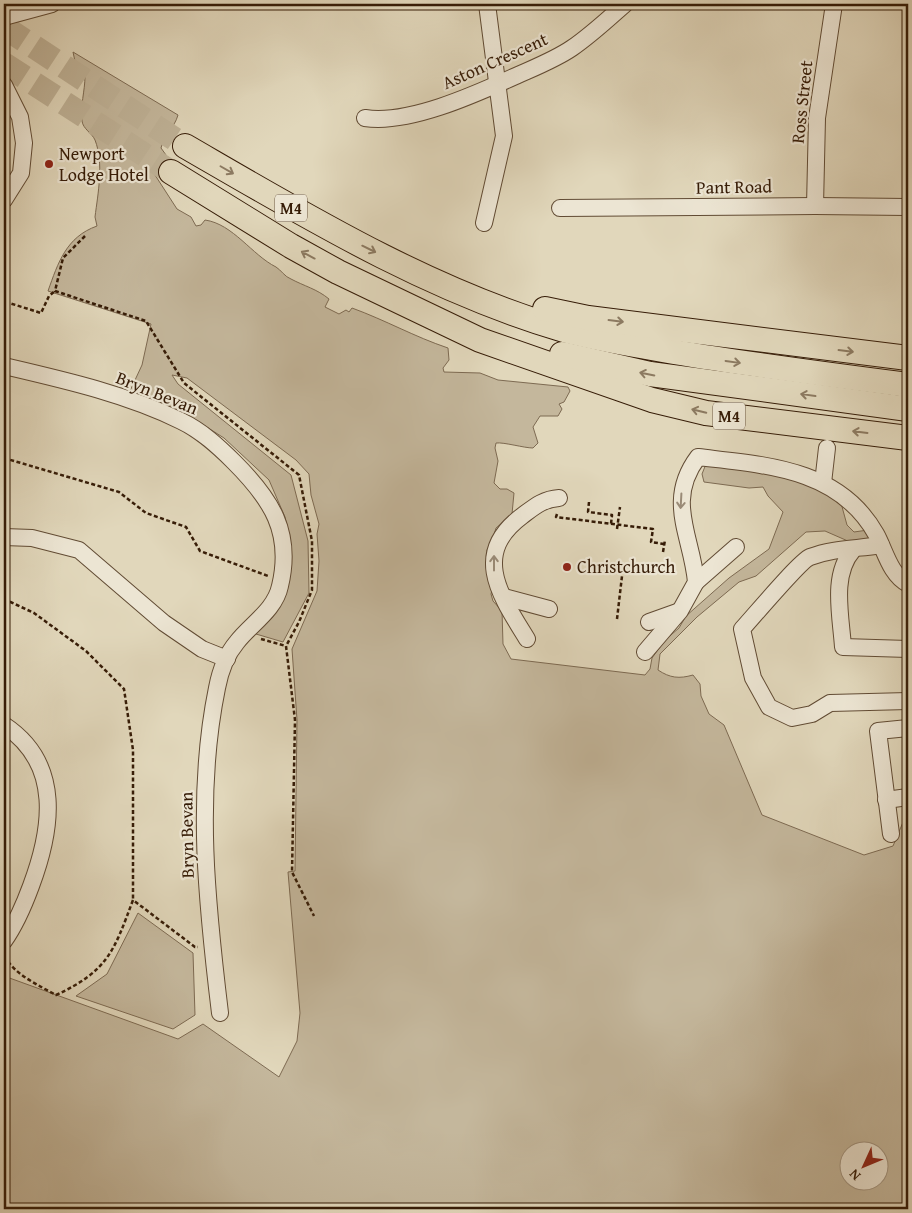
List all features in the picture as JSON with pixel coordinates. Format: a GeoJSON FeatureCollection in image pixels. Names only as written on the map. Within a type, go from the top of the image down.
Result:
{"type":"FeatureCollection","features":[{"type":"Feature","properties":{"kind":"highway","name":"M4"},"geometry":{"type":"LineString","coordinates":[[185,146],[309,218],[400,265],[477,299],[566,322],[620,342],[726,361],[908,385]]}},
{"type":"Feature","properties":{"kind":"highway","name":"M4"},"geometry":{"type":"LineString","coordinates":[[171,172],[291,246],[382,293],[557,360],[652,400],[706,413],[908,438]]}},
{"type":"Feature","properties":{"kind":"highway","name":"M4"},"geometry":{"type":"LineString","coordinates":[[566,322],[908,358]]}},
{"type":"Feature","properties":{"kind":"highway","name":"M4"},"geometry":{"type":"LineString","coordinates":[[557,360],[908,409]]}},
{"type":"Feature","properties":{"kind":"street"},"geometry":{"type":"LineString","coordinates":[[4,17],[52,4]]}},
{"type":"Feature","properties":{"kind":"street"},"geometry":{"type":"LineString","coordinates":[[484,223],[504,136],[486,4]]}},
{"type":"Feature","properties":{"kind":"street","name":"Aston Crescent"},"geometry":{"type":"LineString","coordinates":[[365,118],[375,119],[444,106],[497,84],[571,49],[625,4]]}},
{"type":"Feature","properties":{"kind":"street","name":"Ross Street"},"geometry":{"type":"LineString","coordinates":[[815,206],[817,118],[834,4]]}},
{"type":"Feature","properties":{"kind":"street"},"geometry":{"type":"LineString","coordinates":[[4,85],[20,117],[24,142],[21,173],[4,200]]}},
{"type":"Feature","properties":{"kind":"street","name":"Pant Road"},"geometry":{"type":"LineString","coordinates":[[560,208],[908,207]]}},
{"type":"Feature","properties":{"kind":"street","name":"Bryn Bevan"},"geometry":{"type":"LineString","coordinates":[[4,366],[129,400],[183,422],[216,444],[260,488],[278,520],[284,542],[280,588],[261,619],[236,642],[226,659],[220,674],[215,698],[206,773],[205,817],[212,947],[220,1013]]}},
{"type":"Feature","properties":{"kind":"street"},"geometry":{"type":"LineString","coordinates":[[823,483],[827,448]]}},
{"type":"Feature","properties":{"kind":"street"},"geometry":{"type":"LineString","coordinates":[[696,582],[681,508],[685,478],[698,457],[779,468],[835,488],[854,505],[875,532],[899,578],[908,584]]}},
{"type":"Feature","properties":{"kind":"street"},"geometry":{"type":"LineString","coordinates":[[527,639],[504,597],[493,570],[494,555],[498,539],[509,526],[542,501],[559,498]]}},
{"type":"Feature","properties":{"kind":"street"},"geometry":{"type":"LineString","coordinates":[[4,537],[32,538],[79,550],[164,622],[202,649],[226,659]]}},
{"type":"Feature","properties":{"kind":"street"},"geometry":{"type":"LineString","coordinates":[[881,545],[854,550],[843,548],[808,558],[742,629],[753,678],[769,707],[792,718],[812,714],[830,703],[908,701]]}},
{"type":"Feature","properties":{"kind":"street"},"geometry":{"type":"LineString","coordinates":[[645,652],[680,611],[690,597],[696,582],[736,547]]}},
{"type":"Feature","properties":{"kind":"street"},"geometry":{"type":"LineString","coordinates":[[854,550],[844,560],[841,574],[843,647],[908,649]]}},
{"type":"Feature","properties":{"kind":"street"},"geometry":{"type":"LineString","coordinates":[[504,597],[550,609]]}},
{"type":"Feature","properties":{"kind":"street"},"geometry":{"type":"LineString","coordinates":[[649,622],[680,611]]}},
{"type":"Feature","properties":{"kind":"street"},"geometry":{"type":"LineString","coordinates":[[4,725],[14,732],[32,753],[45,778],[50,807],[43,855],[26,900],[12,930],[4,941]]}},
{"type":"Feature","properties":{"kind":"street"},"geometry":{"type":"LineString","coordinates":[[891,834],[878,731],[908,728]]}},
{"type":"Feature","properties":{"kind":"street"},"geometry":{"type":"LineString","coordinates":[[886,800],[908,798]]}},
{"type":"Feature","properties":{"kind":"path"},"geometry":{"type":"LineString","coordinates":[[4,308],[6,302],[41,313],[50,296],[55,291],[63,258],[85,236]]}},
{"type":"Feature","properties":{"kind":"path"},"geometry":{"type":"LineString","coordinates":[[906,302],[908,242]]}},
{"type":"Feature","properties":{"kind":"path"},"geometry":{"type":"LineString","coordinates":[[55,291],[146,321],[184,384],[299,475],[312,541],[312,590],[299,622],[286,646],[295,720],[292,872],[314,916]]}},
{"type":"Feature","properties":{"kind":"path"},"geometry":{"type":"LineString","coordinates":[[4,458],[119,492],[146,513],[186,527],[200,551],[281,581]]}},
{"type":"Feature","properties":{"kind":"path"},"geometry":{"type":"LineString","coordinates":[[559,498],[556,517],[611,524],[617,527],[652,529],[651,542],[664,544]]}},
{"type":"Feature","properties":{"kind":"path"},"geometry":{"type":"LineString","coordinates":[[589,502],[588,512],[612,515],[611,524]]}},
{"type":"Feature","properties":{"kind":"path"},"geometry":{"type":"LineString","coordinates":[[617,527],[620,507]]}},
{"type":"Feature","properties":{"kind":"path"},"geometry":{"type":"LineString","coordinates":[[663,552],[665,540]]}},
{"type":"Feature","properties":{"kind":"path"},"geometry":{"type":"LineString","coordinates":[[617,619],[622,576]]}},
{"type":"Feature","properties":{"kind":"path"},"geometry":{"type":"LineString","coordinates":[[4,599],[34,613],[86,651],[124,689],[133,750],[133,900],[115,947],[100,968],[70,989],[56,995],[31,980],[7,961],[4,953]]}},
{"type":"Feature","properties":{"kind":"path"},"geometry":{"type":"LineString","coordinates":[[133,900],[195,947],[212,947]]}},
{"type":"Feature","properties":{"kind":"shaded area"},"geometry":{"type":"Polygon","coordinates":[[[73,52],[178,115],[161,148],[171,162],[163,170],[158,170],[155,175],[177,209],[191,217],[196,226],[201,225],[205,220],[225,227],[287,277],[329,299],[325,307],[339,314],[346,310],[349,312],[352,308],[448,348],[449,360],[443,368],[444,372],[480,373],[498,380],[568,387],[570,391],[564,402],[559,404],[562,409],[558,416],[540,416],[533,427],[538,443],[533,448],[496,443],[495,448],[498,461],[494,483],[500,489],[507,489],[514,493],[512,514],[496,528],[491,545],[487,550],[493,587],[491,594],[493,601],[502,611],[503,644],[511,659],[645,675],[650,669],[652,658],[665,640],[679,628],[686,616],[729,578],[769,549],[783,512],[768,496],[763,487],[749,488],[704,482],[702,474],[706,464],[754,469],[760,473],[792,473],[841,503],[847,525],[854,532],[868,530],[869,538],[857,545],[825,531],[806,532],[756,576],[739,582],[697,617],[660,654],[658,670],[675,677],[693,675],[700,684],[701,696],[709,714],[724,725],[762,815],[864,855],[893,846],[906,815],[908,827],[908,1209],[4,1209],[4,976],[178,1039],[203,1024],[279,1077],[297,1041],[300,1013],[288,872],[295,871],[297,720],[292,649],[317,591],[319,561],[317,534],[319,524],[311,495],[309,474],[296,460],[187,378],[172,375],[178,384],[291,475],[308,541],[309,593],[283,642],[256,634],[272,618],[287,584],[290,539],[285,517],[269,480],[224,438],[186,414],[129,393],[142,365],[151,324],[48,291],[60,261],[71,244],[86,231],[97,226],[95,217],[100,168],[95,140],[82,121],[85,76],[76,66],[73,52]]]}},
{"type":"Feature","properties":{"kind":"shaded area"},"geometry":{"type":"Polygon","coordinates":[[[138,913],[193,953],[195,1015],[173,1029],[76,996],[107,974],[138,913]]]}},
{"type":"Feature","properties":{"kind":"tunnel"},"geometry":{"type":"LineString","coordinates":[[4,27],[185,146]]}},
{"type":"Feature","properties":{"kind":"tunnel"},"geometry":{"type":"LineString","coordinates":[[4,64],[171,172]]}},
{"type":"Feature","properties":{"kind":"place","name":"Newport Lodge Hotel"},"geometry":{"type":"Point","coordinates":[49,164]}},
{"type":"Feature","properties":{"kind":"place","name":"Christchurch"},"geometry":{"type":"Point","coordinates":[567,567]}}]}
